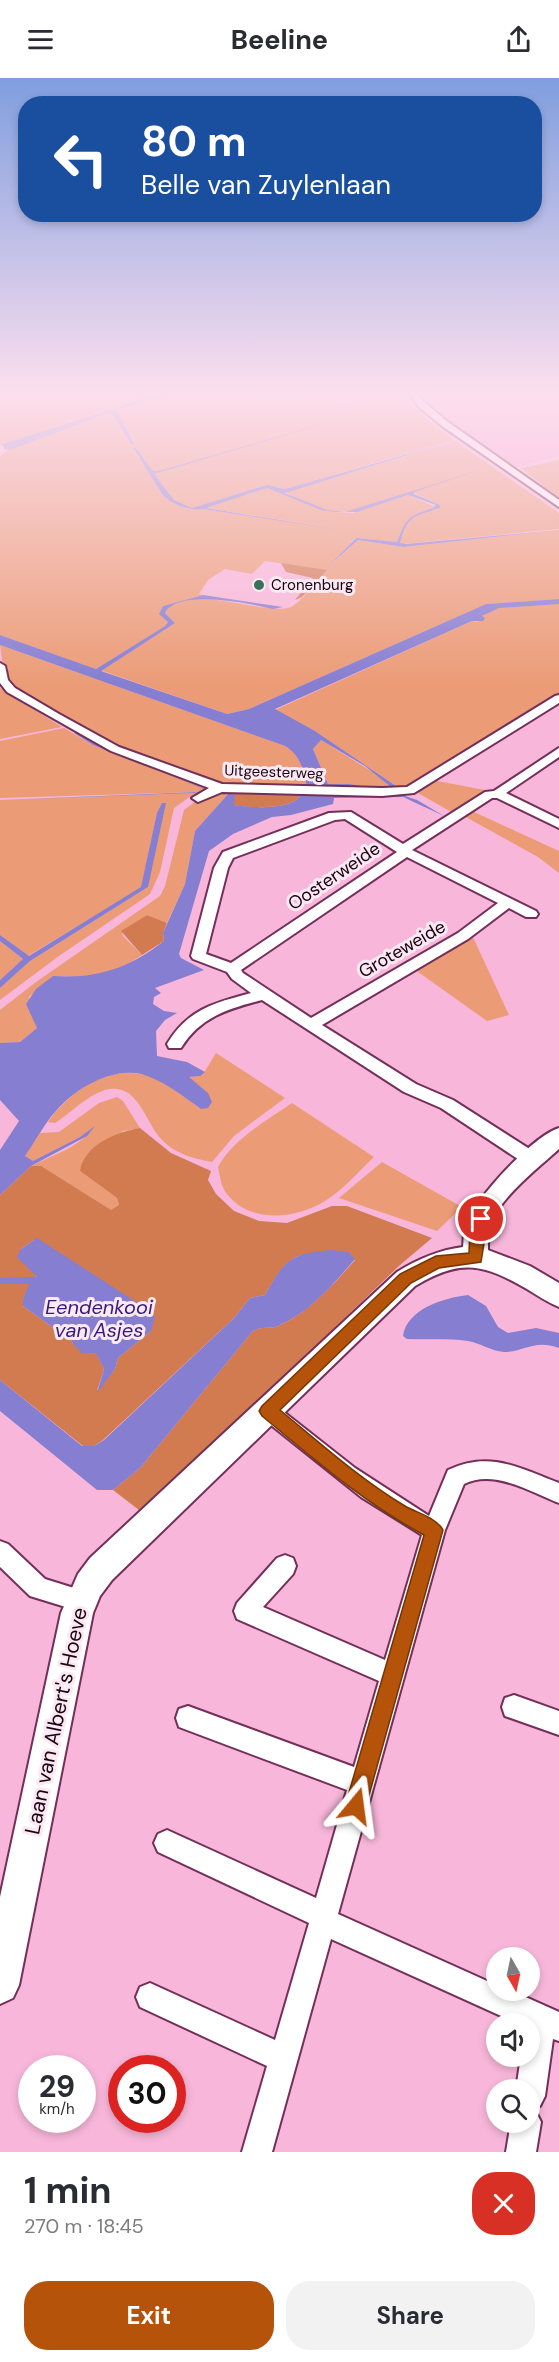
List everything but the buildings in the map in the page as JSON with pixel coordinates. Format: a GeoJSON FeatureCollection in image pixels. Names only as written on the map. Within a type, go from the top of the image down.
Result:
{"type":"FeatureCollection","features":[{"type":"Feature","properties":{"kind":"street"},"geometry":{"type":"LineString","coordinates":[[539,490],[559,504]]}},
{"type":"Feature","properties":{"kind":"street","name":"Uitgeesterweg"},"geometry":{"type":"LineString","coordinates":[[0,666],[3,680],[11,690],[56,716],[115,748],[220,788],[382,792],[410,790],[559,698]]}},
{"type":"Feature","properties":{"kind":"street"},"geometry":{"type":"LineString","coordinates":[[499,794],[500,791],[559,752]]}},
{"type":"Feature","properties":{"kind":"street"},"geometry":{"type":"LineString","coordinates":[[198,798],[220,788]]}},
{"type":"Feature","properties":{"kind":"street"},"geometry":{"type":"LineString","coordinates":[[533,1160],[447,1104],[410,1088],[264,995],[237,976],[233,969],[198,956],[220,868],[228,855],[333,816],[347,815],[404,851],[489,795],[499,794],[559,824]]}},
{"type":"Feature","properties":{"kind":"street","name":"Oosterweide"},"geometry":{"type":"LineString","coordinates":[[233,969],[404,851],[531,914]]}},
{"type":"Feature","properties":{"kind":"street","name":"Groteweide"},"geometry":{"type":"LineString","coordinates":[[312,1024],[463,936],[507,903]]}},
{"type":"Feature","properties":{"kind":"street"},"geometry":{"type":"LineString","coordinates":[[175,1044],[182,1030],[198,1015],[221,1006],[264,995]]}},
{"type":"Feature","properties":{"kind":"street"},"geometry":{"type":"LineString","coordinates":[[476,1258],[477,1228],[481,1219],[496,1197],[559,1136]]}},
{"type":"Feature","properties":{"kind":"street","name":"Laan van Albert's Hoeve"},"geometry":{"type":"LineString","coordinates":[[0,1985],[64,1666],[81,1601],[101,1569],[406,1279],[436,1262],[476,1258],[503,1263],[559,1296]]}},
{"type":"Feature","properties":{"kind":"street"},"geometry":{"type":"LineString","coordinates":[[268,1411],[346,1475],[399,1512],[434,1530]]}},
{"type":"Feature","properties":{"kind":"street"},"geometry":{"type":"LineString","coordinates":[[257,2152],[434,1530],[456,1477],[463,1472],[482,1469],[495,1470],[559,1493]]}},
{"type":"Feature","properties":{"kind":"street"},"geometry":{"type":"LineString","coordinates":[[0,1552],[38,1588],[81,1601]]}},
{"type":"Feature","properties":{"kind":"street"},"geometry":{"type":"LineString","coordinates":[[285,1566],[245,1611],[393,1675]]}},
{"type":"Feature","properties":{"kind":"street"},"geometry":{"type":"LineString","coordinates":[[514,1707],[559,1723]]}},
{"type":"Feature","properties":{"kind":"street"},"geometry":{"type":"LineString","coordinates":[[188,1718],[362,1783]]}},
{"type":"Feature","properties":{"kind":"street"},"geometry":{"type":"LineString","coordinates":[[167,1843],[550,2023],[535,2079]]}},
{"type":"Feature","properties":{"kind":"street"},"geometry":{"type":"LineString","coordinates":[[150,1997],[283,2059]]}},
{"type":"Feature","properties":{"kind":"street"},"geometry":{"type":"LineString","coordinates":[[521,2152],[524,2133]]}},
{"type":"Feature","properties":{"kind":"shaded area"},"geometry":{"type":"Polygon","coordinates":[[[0,490],[159,490],[171,501],[192,509],[335,528],[206,508],[261,490],[271,490],[307,503],[285,492],[292,490],[526,490],[559,513],[559,529],[402,544],[400,542],[409,521],[418,515],[440,508],[440,505],[414,491],[353,511],[331,512],[353,513],[408,495],[436,507],[410,518],[397,542],[355,538],[332,564],[358,540],[403,547],[559,530],[559,599],[486,604],[249,709],[227,714],[100,670],[175,623],[165,613],[168,622],[165,626],[96,669],[0,635],[0,490]],[[265,561],[252,574],[225,569],[208,580],[199,594],[203,595],[163,606],[165,613],[175,604],[207,599],[264,608],[291,607],[304,596],[326,570],[265,561]]]}},
{"type":"Feature","properties":{"kind":"shaded area"},"geometry":{"type":"Polygon","coordinates":[[[166,490],[251,490],[192,508],[174,500],[166,490]]]}},
{"type":"Feature","properties":{"kind":"shaded area"},"geometry":{"type":"Polygon","coordinates":[[[549,490],[559,490],[559,498],[549,490]]]}},
{"type":"Feature","properties":{"kind":"shaded area"},"geometry":{"type":"Polygon","coordinates":[[[281,563],[327,570],[302,597],[295,600],[313,578],[286,572],[281,563]]]}},
{"type":"Feature","properties":{"kind":"shaded area"},"geometry":{"type":"Polygon","coordinates":[[[559,604],[559,695],[411,786],[390,789],[328,784],[313,749],[321,740],[376,774],[389,786],[396,786],[315,731],[275,710],[472,621],[477,622],[493,610],[515,605],[559,604]]]}},
{"type":"Feature","properties":{"kind":"shaded area"},"geometry":{"type":"Polygon","coordinates":[[[0,645],[285,746],[298,759],[307,787],[220,784],[113,746],[16,691],[5,680],[0,645]]]}},
{"type":"Feature","properties":{"kind":"shaded area"},"geometry":{"type":"Polygon","coordinates":[[[0,688],[62,727],[0,739],[0,688]]]}},
{"type":"Feature","properties":{"kind":"shaded area"},"geometry":{"type":"Polygon","coordinates":[[[64,728],[93,745],[205,789],[199,792],[0,798],[0,741],[64,728]]]}},
{"type":"Feature","properties":{"kind":"shaded area"},"geometry":{"type":"Polygon","coordinates":[[[432,780],[490,791],[458,813],[453,813],[418,793],[418,790],[432,780]]]}},
{"type":"Feature","properties":{"kind":"shaded area"},"geometry":{"type":"Polygon","coordinates":[[[213,788],[200,796],[191,796],[174,808],[160,872],[150,894],[59,956],[0,1000],[0,988],[30,961],[148,887],[157,813],[142,887],[28,956],[0,935],[0,800],[195,793],[213,788]]]}},
{"type":"Feature","properties":{"kind":"shaded area"},"geometry":{"type":"Polygon","coordinates":[[[224,789],[241,791],[229,793],[195,831],[185,884],[167,923],[147,915],[122,931],[123,936],[142,955],[111,971],[89,975],[53,976],[29,997],[37,1028],[20,1042],[0,1043],[0,1010],[36,982],[160,896],[165,886],[184,810],[196,801],[224,789]]]}},
{"type":"Feature","properties":{"kind":"shaded area"},"geometry":{"type":"Polygon","coordinates":[[[234,794],[298,794],[300,796],[295,801],[279,806],[249,807],[233,805],[234,794]]]}},
{"type":"Feature","properties":{"kind":"shaded area"},"geometry":{"type":"Polygon","coordinates":[[[472,811],[559,851],[559,873],[538,857],[464,816],[472,811]]]}},
{"type":"Feature","properties":{"kind":"shaded area"},"geometry":{"type":"Polygon","coordinates":[[[147,915],[167,923],[163,933],[164,941],[142,955],[121,931],[147,915]]]}},
{"type":"Feature","properties":{"kind":"shaded area"},"geometry":{"type":"Polygon","coordinates":[[[472,935],[509,1015],[487,1021],[414,969],[472,935]]]}},
{"type":"Feature","properties":{"kind":"shaded area"},"geometry":{"type":"Polygon","coordinates":[[[0,941],[23,959],[0,980],[0,941]]]}},
{"type":"Feature","properties":{"kind":"shaded area"},"geometry":{"type":"Polygon","coordinates":[[[216,1053],[285,1098],[234,1136],[212,1162],[186,1155],[167,1145],[139,1104],[125,1091],[105,1090],[85,1100],[55,1123],[48,1122],[65,1102],[88,1085],[100,1079],[126,1073],[156,1079],[201,1109],[188,1077],[202,1076],[216,1053]]]}},
{"type":"Feature","properties":{"kind":"shaded area"},"geometry":{"type":"Polygon","coordinates":[[[117,1097],[123,1101],[140,1128],[123,1131],[80,1171],[117,1198],[119,1205],[111,1211],[45,1169],[31,1166],[73,1146],[93,1128],[33,1161],[24,1157],[40,1133],[59,1132],[99,1103],[117,1097]]]}},
{"type":"Feature","properties":{"kind":"shaded area"},"geometry":{"type":"Polygon","coordinates":[[[292,1103],[374,1157],[338,1191],[313,1207],[301,1212],[274,1216],[248,1210],[237,1204],[225,1191],[218,1167],[241,1139],[292,1103]]]}},
{"type":"Feature","properties":{"kind":"shaded area"},"geometry":{"type":"Polygon","coordinates":[[[140,1128],[171,1153],[211,1171],[208,1180],[216,1194],[234,1211],[259,1221],[287,1223],[332,1206],[347,1206],[432,1238],[400,1265],[255,1404],[139,1510],[113,1490],[140,1468],[252,1332],[278,1326],[300,1314],[355,1260],[311,1254],[292,1259],[275,1278],[265,1295],[250,1298],[234,1318],[103,1440],[94,1446],[83,1446],[0,1380],[0,1284],[30,1284],[23,1299],[23,1306],[55,1329],[67,1329],[73,1344],[96,1352],[104,1369],[97,1391],[115,1369],[118,1358],[151,1331],[34,1240],[21,1249],[37,1278],[0,1278],[0,1195],[31,1166],[41,1166],[111,1210],[119,1205],[117,1198],[80,1171],[83,1162],[94,1147],[103,1141],[140,1128]]]}},
{"type":"Feature","properties":{"kind":"shaded area"},"geometry":{"type":"Polygon","coordinates":[[[382,1162],[462,1207],[437,1231],[339,1198],[382,1162]]]}},
{"type":"Feature","properties":{"kind":"water"},"geometry":{"type":"Polygon","coordinates":[[[159,490],[166,490],[174,500],[192,508],[251,490],[262,490],[206,508],[335,529],[186,508],[175,504],[159,490]]]}},
{"type":"Feature","properties":{"kind":"water"},"geometry":{"type":"Polygon","coordinates":[[[271,490],[295,490],[285,493],[327,510],[345,512],[321,510],[271,490]]]}},
{"type":"Feature","properties":{"kind":"water"},"geometry":{"type":"Polygon","coordinates":[[[421,490],[414,494],[440,505],[440,508],[413,518],[406,527],[400,543],[559,530],[403,547],[358,540],[331,564],[356,538],[397,542],[409,519],[436,505],[408,495],[357,512],[345,512],[421,490]]]}},
{"type":"Feature","properties":{"kind":"water"},"geometry":{"type":"Polygon","coordinates":[[[203,595],[283,607],[273,609],[233,601],[199,599],[172,605],[165,613],[175,623],[101,671],[227,714],[249,709],[486,604],[559,599],[559,604],[499,608],[482,616],[485,618],[483,621],[472,621],[275,709],[315,731],[396,786],[392,788],[365,766],[321,740],[313,749],[328,784],[376,788],[307,787],[298,759],[285,746],[0,645],[0,635],[96,669],[165,626],[168,622],[159,614],[163,606],[203,595]]]}},
{"type":"Feature","properties":{"kind":"water"},"geometry":{"type":"Polygon","coordinates":[[[75,732],[141,764],[93,745],[75,732]]]}},
{"type":"Feature","properties":{"kind":"water"},"geometry":{"type":"Polygon","coordinates":[[[158,771],[208,790],[195,793],[0,800],[199,792],[204,789],[158,771]]]}},
{"type":"Feature","properties":{"kind":"water"},"geometry":{"type":"Polygon","coordinates":[[[229,793],[235,794],[234,805],[250,807],[288,804],[300,796],[298,794],[405,796],[417,800],[444,816],[403,797],[334,798],[333,804],[291,815],[272,817],[233,834],[209,851],[179,954],[181,958],[204,970],[155,988],[161,993],[154,997],[153,1004],[164,1011],[177,1013],[165,1020],[156,1031],[157,1056],[187,1062],[205,1072],[201,1076],[189,1077],[208,1093],[212,1102],[208,1108],[201,1109],[165,1084],[141,1074],[118,1074],[94,1082],[64,1103],[25,1156],[33,1161],[80,1137],[95,1126],[87,1136],[31,1166],[0,1195],[0,1150],[19,1121],[0,1100],[0,1043],[20,1042],[37,1028],[26,1004],[36,989],[53,976],[84,976],[112,970],[138,958],[164,941],[163,933],[185,884],[195,831],[229,793]]]}},
{"type":"Feature","properties":{"kind":"water"},"geometry":{"type":"Polygon","coordinates":[[[162,803],[166,803],[148,887],[30,961],[0,988],[0,980],[23,959],[0,941],[0,935],[29,956],[141,887],[157,813],[162,803]]]}},
{"type":"Feature","properties":{"kind":"water","name":"Eendenkooi van Asjes"},"geometry":{"type":"Polygon","coordinates":[[[37,1238],[147,1309],[155,1317],[151,1331],[118,1358],[115,1369],[97,1393],[104,1369],[96,1353],[82,1353],[73,1344],[67,1329],[55,1329],[23,1306],[23,1299],[29,1284],[0,1284],[0,1278],[37,1277],[17,1257],[21,1249],[37,1238]]]}},
{"type":"Feature","properties":{"kind":"water"},"geometry":{"type":"Polygon","coordinates":[[[331,1250],[348,1252],[355,1259],[311,1306],[278,1326],[252,1332],[140,1468],[113,1490],[97,1490],[0,1411],[0,1380],[82,1446],[94,1446],[104,1440],[234,1318],[250,1298],[265,1295],[278,1273],[290,1260],[306,1254],[331,1250]]]}},
{"type":"Feature","properties":{"kind":"water"},"geometry":{"type":"Polygon","coordinates":[[[468,1295],[486,1306],[498,1327],[508,1333],[536,1328],[559,1333],[559,1348],[536,1345],[504,1352],[468,1341],[407,1339],[403,1336],[411,1319],[428,1306],[468,1295]]]}},
{"type":"Feature","properties":{"kind":"place","name":"Cronenburg"},"geometry":{"type":"Point","coordinates":[259,585]}},
{"type":"Feature","properties":{"kind":"route"},"geometry":{"type":"LineString","coordinates":[[356,1806],[434,1530],[399,1512],[346,1475],[268,1411],[406,1279],[436,1262],[476,1258],[477,1228],[481,1219]]}}]}
